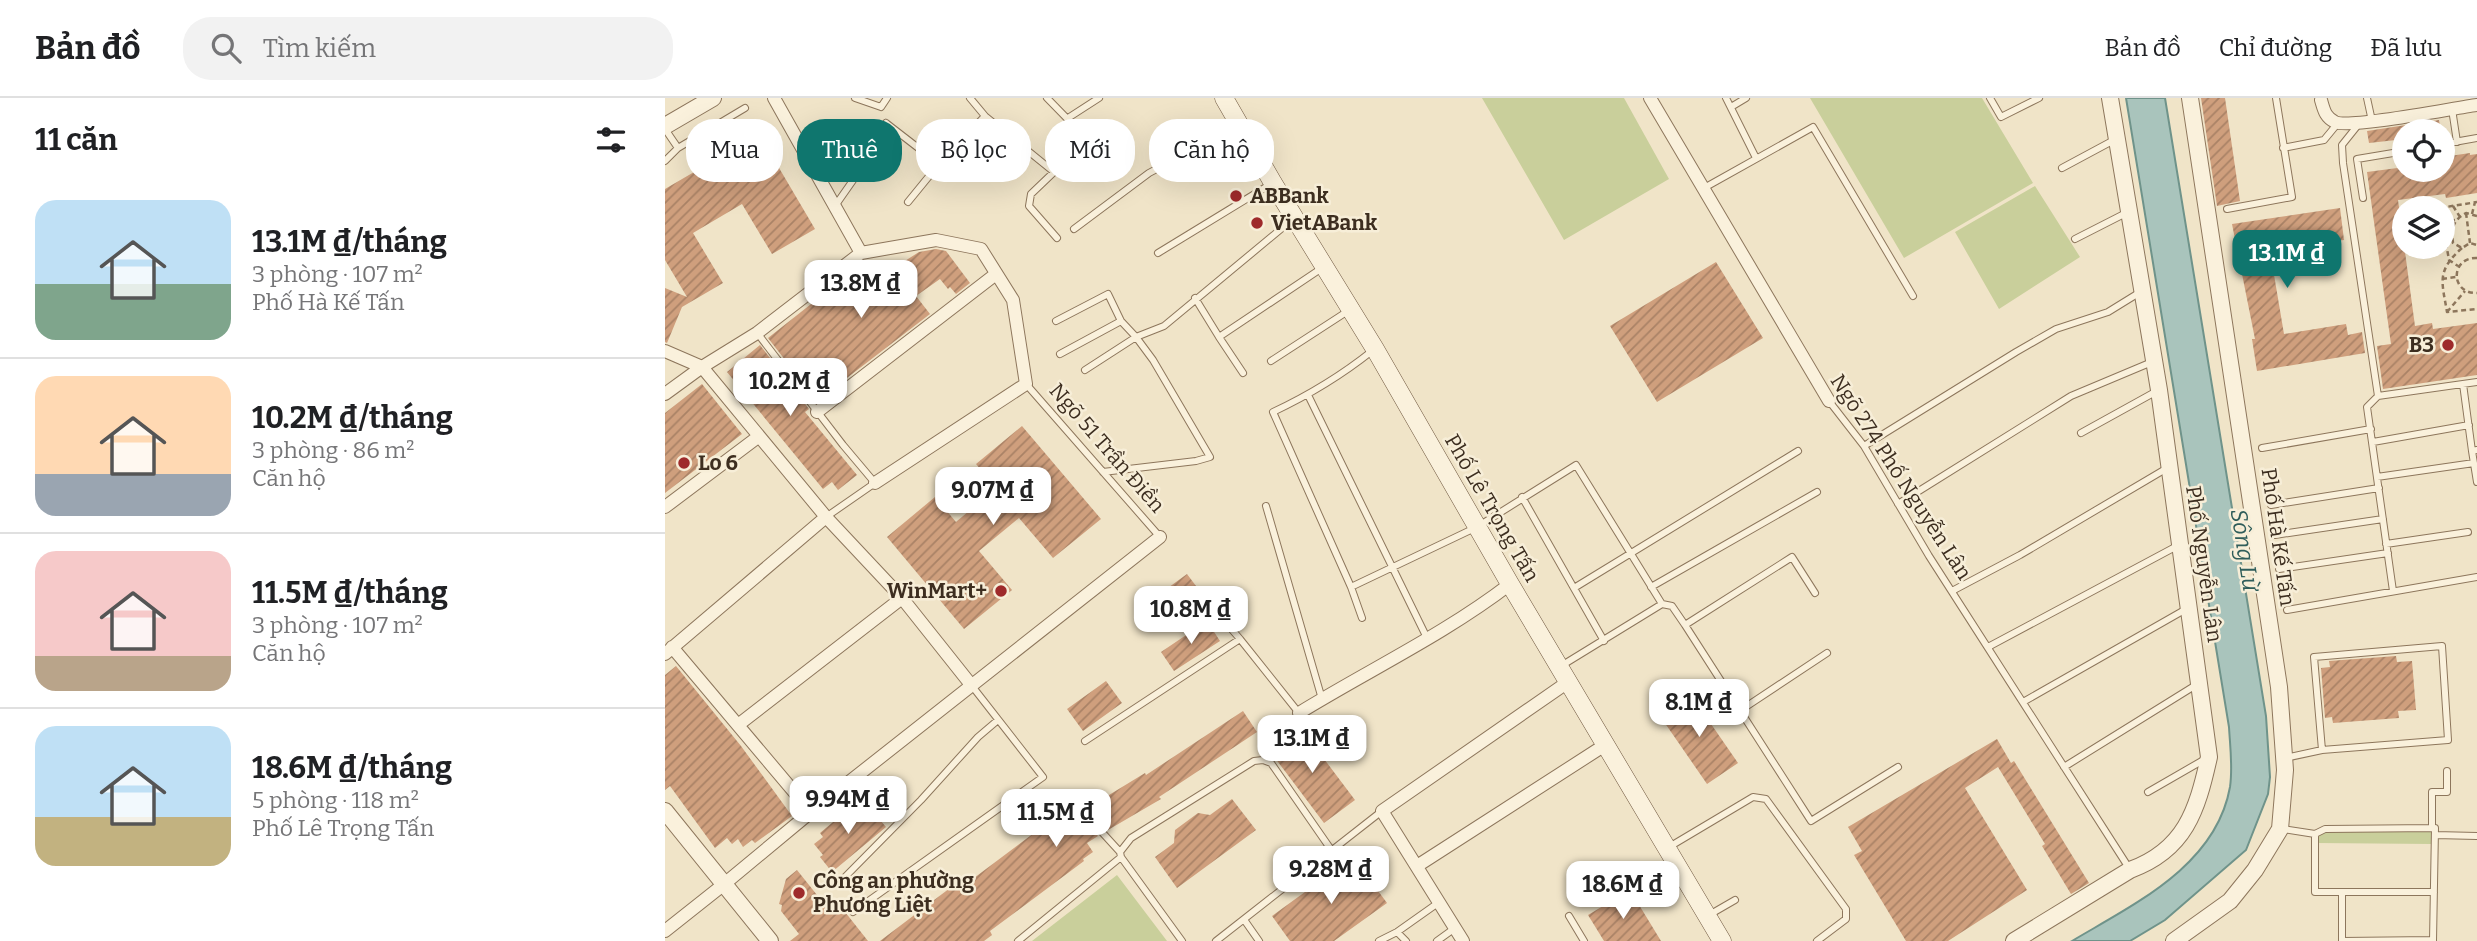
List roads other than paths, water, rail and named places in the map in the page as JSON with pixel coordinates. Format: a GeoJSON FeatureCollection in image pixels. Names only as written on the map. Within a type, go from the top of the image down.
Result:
{"type":"FeatureCollection","features":[{"type":"Feature","properties":{"kind":"main road","name":"Phố Lê Trọng Tấn"},"geometry":{"type":"LineString","coordinates":[[1224,98],[1236,119]]}},
{"type":"Feature","properties":{"kind":"main road","name":"Phố Lê Trọng Tấn"},"geometry":{"type":"LineString","coordinates":[[1273,183],[1375,349],[1721,941]]}},
{"type":"Feature","properties":{"kind":"street"},"geometry":{"type":"LineString","coordinates":[[665,128],[713,98]]}},
{"type":"Feature","properties":{"kind":"street"},"geometry":{"type":"LineString","coordinates":[[774,98],[861,253]]}},
{"type":"Feature","properties":{"kind":"street","name":"Ngõ 274 Phố Nguyễn Lân"},"geometry":{"type":"LineString","coordinates":[[1650,98],[1829,401]]}},
{"type":"Feature","properties":{"kind":"street","name":"Phố Nguyễn Lân"},"geometry":{"type":"LineString","coordinates":[[2014,941],[2130,870],[2150,863],[2172,846],[2188,824],[2201,794],[2209,758],[2159,390],[2110,98]]}},
{"type":"Feature","properties":{"kind":"street","name":"Phố Hà Kế Tấn"},"geometry":{"type":"LineString","coordinates":[[2174,941],[2230,901],[2255,870],[2280,829],[2284,759],[2277,680],[2190,98]]}},
{"type":"Feature","properties":{"kind":"street"},"geometry":{"type":"LineString","coordinates":[[2321,99],[2326,116],[2338,123],[2366,122],[2477,105]]}},
{"type":"Feature","properties":{"kind":"street"},"geometry":{"type":"LineString","coordinates":[[665,394],[702,366],[757,333],[861,253],[936,240],[981,249],[1013,300],[1025,384],[875,483]]}},
{"type":"Feature","properties":{"kind":"street"},"geometry":{"type":"LineString","coordinates":[[817,412],[996,274]]}},
{"type":"Feature","properties":{"kind":"street"},"geometry":{"type":"LineString","coordinates":[[665,351],[702,366],[826,517],[902,598],[972,686]]}},
{"type":"Feature","properties":{"kind":"street"},"geometry":{"type":"LineString","coordinates":[[665,507],[758,437]]}},
{"type":"Feature","properties":{"kind":"street"},"geometry":{"type":"LineString","coordinates":[[811,812],[738,725],[669,650],[826,517]]}},
{"type":"Feature","properties":{"kind":"street"},"geometry":{"type":"LineString","coordinates":[[665,931],[811,812],[1160,537]]}},
{"type":"Feature","properties":{"kind":"street"},"geometry":{"type":"LineString","coordinates":[[1299,713],[1427,638],[1510,584]]}},
{"type":"Feature","properties":{"kind":"street"},"geometry":{"type":"LineString","coordinates":[[738,725],[902,598]]}},
{"type":"Feature","properties":{"kind":"street"},"geometry":{"type":"LineString","coordinates":[[1463,941],[1382,811],[1564,674]]}},
{"type":"Feature","properties":{"kind":"street"},"geometry":{"type":"LineString","coordinates":[[1417,866],[1605,744]]}},
{"type":"Feature","properties":{"kind":"street"},"geometry":{"type":"LineString","coordinates":[[665,811],[770,941]]}},
{"type":"Feature","properties":{"kind":"lane"},"geometry":{"type":"LineString","coordinates":[[855,98],[881,107]]}},
{"type":"Feature","properties":{"kind":"lane"},"geometry":{"type":"LineString","coordinates":[[881,107],[887,98]]}},
{"type":"Feature","properties":{"kind":"lane"},"geometry":{"type":"LineString","coordinates":[[970,98],[985,116],[1054,172],[1031,194],[1029,205],[1057,238]]}},
{"type":"Feature","properties":{"kind":"lane"},"geometry":{"type":"LineString","coordinates":[[1047,98],[1068,118],[1099,98]]}},
{"type":"Feature","properties":{"kind":"lane"},"geometry":{"type":"LineString","coordinates":[[1725,98],[1756,158]]}},
{"type":"Feature","properties":{"kind":"lane"},"geometry":{"type":"LineString","coordinates":[[1731,107],[1746,98]]}},
{"type":"Feature","properties":{"kind":"lane"},"geometry":{"type":"LineString","coordinates":[[1990,98],[2001,117],[2039,98]]}},
{"type":"Feature","properties":{"kind":"lane"},"geometry":{"type":"LineString","coordinates":[[2227,209],[2293,197],[2276,98]]}},
{"type":"Feature","properties":{"kind":"lane"},"geometry":{"type":"LineString","coordinates":[[2368,98],[2366,122],[2342,145],[2378,396]]}},
{"type":"Feature","properties":{"kind":"lane"},"geometry":{"type":"LineString","coordinates":[[881,107],[886,119]]}},
{"type":"Feature","properties":{"kind":"lane"},"geometry":{"type":"LineString","coordinates":[[665,161],[678,148],[745,108]]}},
{"type":"Feature","properties":{"kind":"lane"},"geometry":{"type":"LineString","coordinates":[[2452,108],[2457,142],[2477,138]]}},
{"type":"Feature","properties":{"kind":"lane"},"geometry":{"type":"LineString","coordinates":[[982,119],[985,116]]}},
{"type":"Feature","properties":{"kind":"lane"},"geometry":{"type":"LineString","coordinates":[[2284,148],[2324,140],[2338,123]]}},
{"type":"Feature","properties":{"kind":"lane"},"geometry":{"type":"LineString","coordinates":[[1704,188],[1813,127],[1913,296]]}},
{"type":"Feature","properties":{"kind":"lane"},"geometry":{"type":"LineString","coordinates":[[665,128],[678,148]]}},
{"type":"Feature","properties":{"kind":"lane"},"geometry":{"type":"LineString","coordinates":[[902,135],[916,146]]}},
{"type":"Feature","properties":{"kind":"lane"},"geometry":{"type":"LineString","coordinates":[[2062,168],[2117,139]]}},
{"type":"Feature","properties":{"kind":"lane"},"geometry":{"type":"LineString","coordinates":[[2363,198],[2357,159],[2392,152]]}},
{"type":"Feature","properties":{"kind":"lane"},"geometry":{"type":"LineString","coordinates":[[1074,229],[1149,173]]}},
{"type":"Feature","properties":{"kind":"lane"},"geometry":{"type":"LineString","coordinates":[[834,207],[852,182]]}},
{"type":"Feature","properties":{"kind":"lane"},"geometry":{"type":"LineString","coordinates":[[908,202],[924,182]]}},
{"type":"Feature","properties":{"kind":"lane"},"geometry":{"type":"LineString","coordinates":[[1158,253],[1273,183]]}},
{"type":"Feature","properties":{"kind":"lane"},"geometry":{"type":"LineString","coordinates":[[2075,239],[2128,212]]}},
{"type":"Feature","properties":{"kind":"lane"},"geometry":{"type":"LineString","coordinates":[[1085,370],[1136,337],[1164,326],[1295,217]]}},
{"type":"Feature","properties":{"kind":"lane"},"geometry":{"type":"LineString","coordinates":[[1219,337],[1325,266]]}},
{"type":"Feature","properties":{"kind":"lane"},"geometry":{"type":"LineString","coordinates":[[1864,446],[2036,341],[2056,330],[2108,312],[2142,291]]}},
{"type":"Feature","properties":{"kind":"lane"},"geometry":{"type":"LineString","coordinates":[[1056,320],[1108,293],[1121,321],[1153,360],[1210,457],[1183,463],[1103,472]]}},
{"type":"Feature","properties":{"kind":"lane"},"geometry":{"type":"LineString","coordinates":[[1195,298],[1243,373]]}},
{"type":"Feature","properties":{"kind":"lane"},"geometry":{"type":"LineString","coordinates":[[1271,362],[1351,310]]}},
{"type":"Feature","properties":{"kind":"lane"},"geometry":{"type":"LineString","coordinates":[[1060,354],[1121,321]]}},
{"type":"Feature","properties":{"kind":"lane"},"geometry":{"type":"LineString","coordinates":[[757,333],[875,483],[826,517]]}},
{"type":"Feature","properties":{"kind":"lane"},"geometry":{"type":"LineString","coordinates":[[1362,618],[1351,587],[1273,412],[1308,395],[1375,349]]}},
{"type":"Feature","properties":{"kind":"lane"},"geometry":{"type":"LineString","coordinates":[[1898,504],[2071,396],[2154,362]]}},
{"type":"Feature","properties":{"kind":"lane"},"geometry":{"type":"LineString","coordinates":[[2393,592],[2367,407],[2378,396],[2477,382]]}},
{"type":"Feature","properties":{"kind":"lane","name":"Ngõ 51 Trần Điền"},"geometry":{"type":"LineString","coordinates":[[1025,384],[1160,537]]}},
{"type":"Feature","properties":{"kind":"lane"},"geometry":{"type":"LineString","coordinates":[[2463,384],[2475,451],[2477,482]]}},
{"type":"Feature","properties":{"kind":"lane"},"geometry":{"type":"LineString","coordinates":[[2081,433],[2159,390]]}},
{"type":"Feature","properties":{"kind":"lane"},"geometry":{"type":"LineString","coordinates":[[1308,395],[1427,638]]}},
{"type":"Feature","properties":{"kind":"lane","name":"Ngõ 274 Phố Nguyễn Lân"},"geometry":{"type":"LineString","coordinates":[[1829,401],[1864,446],[1987,647],[2130,870]]}},
{"type":"Feature","properties":{"kind":"lane"},"geometry":{"type":"LineString","coordinates":[[2373,442],[2469,425]]}},
{"type":"Feature","properties":{"kind":"lane"},"geometry":{"type":"LineString","coordinates":[[2262,449],[2371,429]]}},
{"type":"Feature","properties":{"kind":"lane"},"geometry":{"type":"LineString","coordinates":[[1574,588],[1798,451]]}},
{"type":"Feature","properties":{"kind":"lane"},"geometry":{"type":"LineString","coordinates":[[2377,477],[2474,463]]}},
{"type":"Feature","properties":{"kind":"lane"},"geometry":{"type":"LineString","coordinates":[[1351,587],[1477,527],[1576,465],[1662,604]]}},
{"type":"Feature","properties":{"kind":"lane"},"geometry":{"type":"LineString","coordinates":[[1952,591],[2020,555],[2169,467]]}},
{"type":"Feature","properties":{"kind":"lane"},"geometry":{"type":"LineString","coordinates":[[2271,505],[2379,488]]}},
{"type":"Feature","properties":{"kind":"lane"},"geometry":{"type":"LineString","coordinates":[[1651,587],[1817,492]]}},
{"type":"Feature","properties":{"kind":"lane"},"geometry":{"type":"LineString","coordinates":[[1522,497],[1604,641]]}},
{"type":"Feature","properties":{"kind":"lane"},"geometry":{"type":"LineString","coordinates":[[1266,506],[1322,699]]}},
{"type":"Feature","properties":{"kind":"lane"},"geometry":{"type":"LineString","coordinates":[[2275,535],[2383,519]]}},
{"type":"Feature","properties":{"kind":"lane"},"geometry":{"type":"LineString","coordinates":[[2386,544],[2468,532]]}},
{"type":"Feature","properties":{"kind":"lane"},"geometry":{"type":"LineString","coordinates":[[1987,647],[2180,544]]}},
{"type":"Feature","properties":{"kind":"lane"},"geometry":{"type":"LineString","coordinates":[[2279,569],[2388,553]]}},
{"type":"Feature","properties":{"kind":"lane"},"geometry":{"type":"LineString","coordinates":[[1685,625],[1792,556],[1815,593]]}},
{"type":"Feature","properties":{"kind":"lane"},"geometry":{"type":"LineString","coordinates":[[2287,610],[2477,577]]}},
{"type":"Feature","properties":{"kind":"lane"},"geometry":{"type":"LineString","coordinates":[[1173,624],[1208,602],[1299,713]]}},
{"type":"Feature","properties":{"kind":"lane"},"geometry":{"type":"LineString","coordinates":[[1564,674],[1604,641],[1662,604],[1672,606],[1811,821],[1898,767]]}},
{"type":"Feature","properties":{"kind":"lane"},"geometry":{"type":"LineString","coordinates":[[2023,702],[2188,608]]}},
{"type":"Feature","properties":{"kind":"lane"},"geometry":{"type":"LineString","coordinates":[[1085,741],[1240,639]]}},
{"type":"Feature","properties":{"kind":"lane"},"geometry":{"type":"LineString","coordinates":[[2284,759],[2322,750],[2448,740],[2442,646],[2314,657],[2322,750]]}},
{"type":"Feature","properties":{"kind":"lane"},"geometry":{"type":"LineString","coordinates":[[1741,710],[1827,653]]}},
{"type":"Feature","properties":{"kind":"lane"},"geometry":{"type":"LineString","coordinates":[[2064,767],[2199,683]]}},
{"type":"Feature","properties":{"kind":"lane"},"geometry":{"type":"LineString","coordinates":[[853,912],[1043,777],[972,686]]}},
{"type":"Feature","properties":{"kind":"lane"},"geometry":{"type":"LineString","coordinates":[[843,879],[978,737],[998,720]]}},
{"type":"Feature","properties":{"kind":"lane"},"geometry":{"type":"LineString","coordinates":[[2148,792],[2209,758]]}},
{"type":"Feature","properties":{"kind":"lane"},"geometry":{"type":"LineString","coordinates":[[1018,941],[1120,854],[1131,838],[1254,761],[1271,763],[1332,851]]}},
{"type":"Feature","properties":{"kind":"lane"},"geometry":{"type":"LineString","coordinates":[[2432,828],[2433,792],[2447,792],[2447,771]]}},
{"type":"Feature","properties":{"kind":"lane"},"geometry":{"type":"LineString","coordinates":[[1668,848],[1753,797],[1766,799],[1846,909],[1846,919],[1817,941]]}},
{"type":"Feature","properties":{"kind":"lane"},"geometry":{"type":"LineString","coordinates":[[1216,941],[1245,921],[1382,811]]}},
{"type":"Feature","properties":{"kind":"lane"},"geometry":{"type":"LineString","coordinates":[[1089,818],[1120,854],[1182,941]]}},
{"type":"Feature","properties":{"kind":"lane"},"geometry":{"type":"LineString","coordinates":[[2280,829],[2315,834],[2325,829],[2435,828],[2433,941],[2342,941],[2342,892]]}},
{"type":"Feature","properties":{"kind":"lane"},"geometry":{"type":"LineString","coordinates":[[2315,834],[2315,892],[2434,892]]}},
{"type":"Feature","properties":{"kind":"lane"},"geometry":{"type":"LineString","coordinates":[[2435,835],[2477,836]]}},
{"type":"Feature","properties":{"kind":"lane"},"geometry":{"type":"LineString","coordinates":[[1707,916],[1735,900]]}},
{"type":"Feature","properties":{"kind":"lane"},"geometry":{"type":"LineString","coordinates":[[1379,941],[1397,932],[1438,903]]}},
{"type":"Feature","properties":{"kind":"lane"},"geometry":{"type":"LineString","coordinates":[[1569,916],[1584,941]]}},
{"type":"Feature","properties":{"kind":"lane"},"geometry":{"type":"LineString","coordinates":[[1245,921],[1259,941]]}},
{"type":"Feature","properties":{"kind":"lane"},"geometry":{"type":"LineString","coordinates":[[1437,941],[1455,928]]}},
{"type":"Feature","properties":{"kind":"lane"},"geometry":{"type":"LineString","coordinates":[[1397,932],[1406,941]]}},
{"type":"Feature","properties":{"kind":"water"},"geometry":{"type":"Polygon","coordinates":[[[2126,98],[2165,98],[2266,716],[2270,777],[2268,794],[2246,850],[2165,920],[2130,941],[2072,941],[2146,897],[2190,861],[2208,839],[2222,815],[2231,779],[2229,727],[2126,98]]]}},
{"type":"Feature","properties":{"kind":"place","name":"ABBank"},"geometry":{"type":"Point","coordinates":[1236,196]}},
{"type":"Feature","properties":{"kind":"place","name":"VietABank"},"geometry":{"type":"Point","coordinates":[1257,223]}},
{"type":"Feature","properties":{"kind":"place","name":"B3"},"geometry":{"type":"Point","coordinates":[2448,345]}},
{"type":"Feature","properties":{"kind":"place","name":"Lo 6"},"geometry":{"type":"Point","coordinates":[684,463]}},
{"type":"Feature","properties":{"kind":"place","name":"WinMart+"},"geometry":{"type":"Point","coordinates":[1001,591]}},
{"type":"Feature","properties":{"kind":"place","name":"Công an phường Phương Liệt"},"geometry":{"type":"Point","coordinates":[799,893]}},
{"type":"Feature","properties":{"kind":"water label","name":"Sông Lừ"},"geometry":{"type":"Point","coordinates":[2245,550]}}]}
